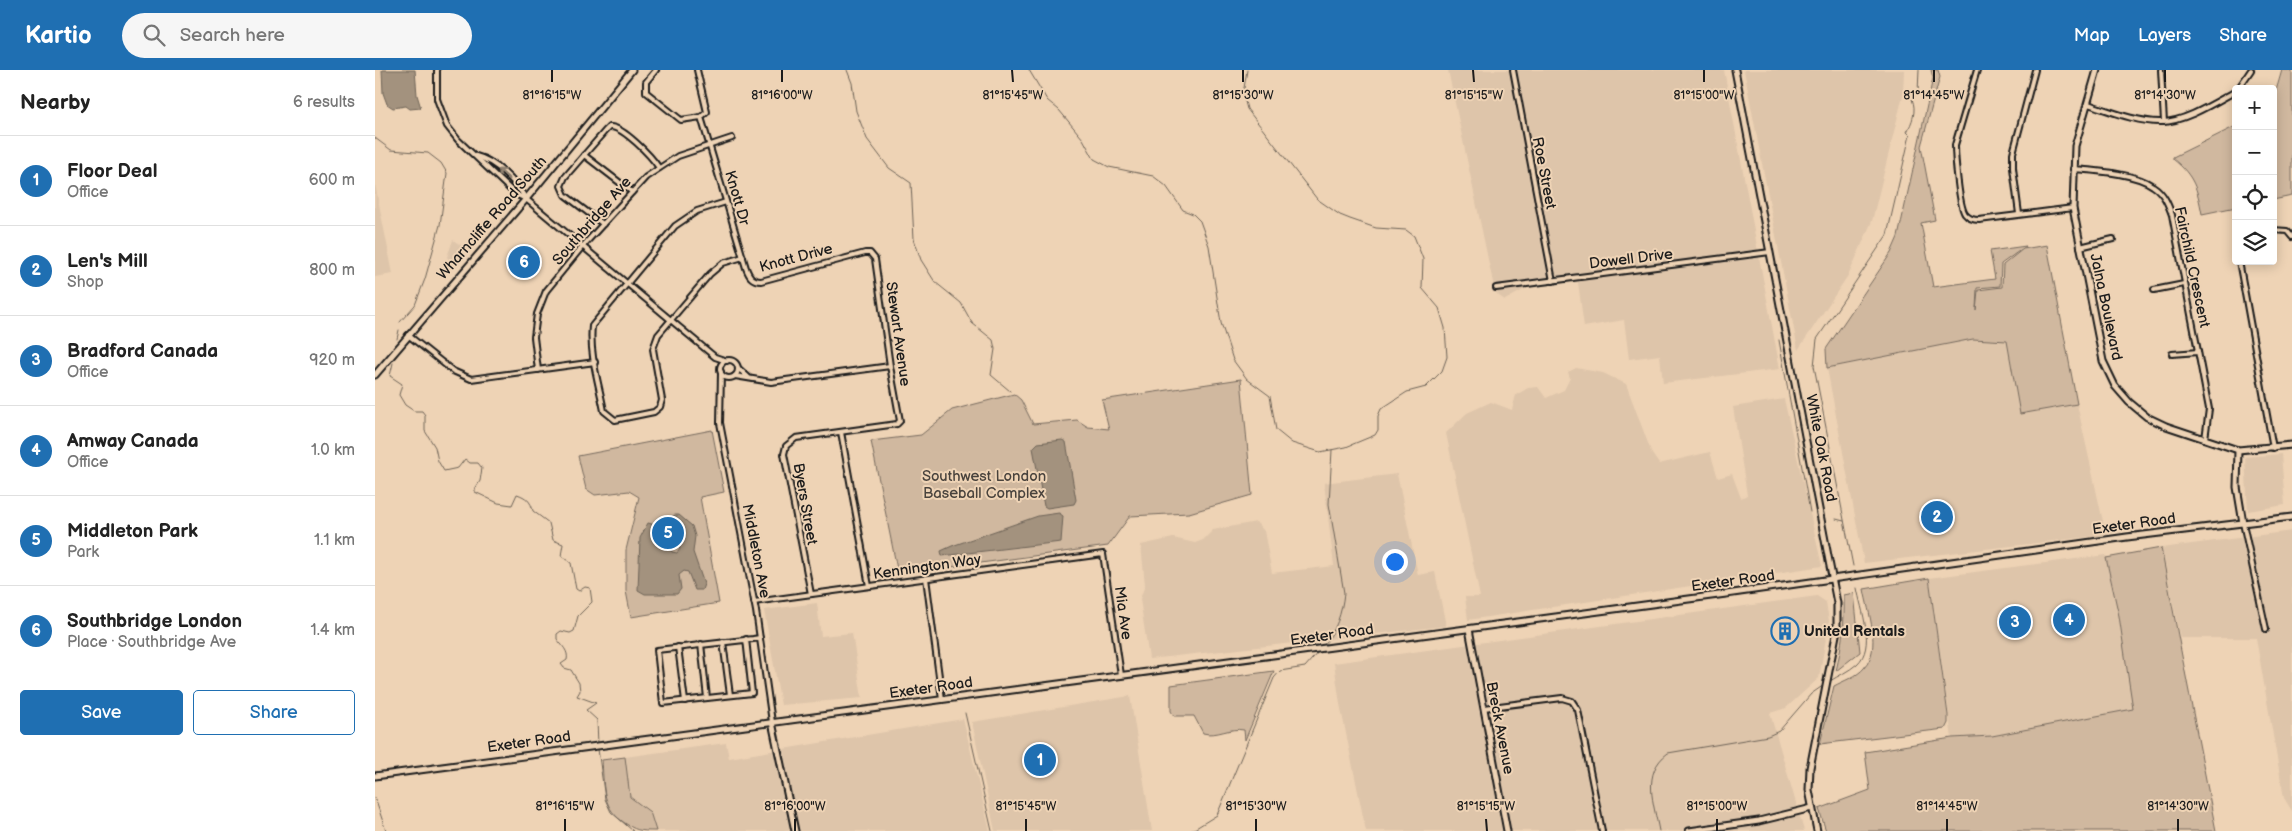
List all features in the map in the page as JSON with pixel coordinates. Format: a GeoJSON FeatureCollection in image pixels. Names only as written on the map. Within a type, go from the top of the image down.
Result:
{"type":"FeatureCollection","features":[{"type":"Feature","properties":{"kind":"main road","name":"Wharncliffe Road South"},"geometry":{"type":"LineString","coordinates":[[375,375],[526,199],[632,70]]}},
{"type":"Feature","properties":{"kind":"main road","name":"Wharncliffe Road South"},"geometry":{"type":"LineString","coordinates":[[628,77],[637,70]]}},
{"type":"Feature","properties":{"kind":"main road","name":"White Oak Road"},"geometry":{"type":"LineString","coordinates":[[1735,70],[1837,603],[1837,630],[1810,768],[1809,790],[1817,831]]}},
{"type":"Feature","properties":{"kind":"main road","name":"Jalna Boulevard"},"geometry":{"type":"LineString","coordinates":[[2097,70],[2075,146],[2073,208],[2103,362],[2115,386],[2129,402],[2147,416],[2166,426],[2239,450],[2292,445]]}},
{"type":"Feature","properties":{"kind":"main road"},"geometry":{"type":"LineString","coordinates":[[2239,450],[2237,487],[2243,523]]}},
{"type":"Feature","properties":{"kind":"main road","name":"Exeter Road"},"geometry":{"type":"LineString","coordinates":[[375,776],[2019,554],[2127,537],[2292,518]]}},
{"type":"Feature","properties":{"kind":"main road","name":"Breck Avenue"},"geometry":{"type":"LineString","coordinates":[[1469,629],[1507,831]]}},
{"type":"Feature","properties":{"kind":"main road"},"geometry":{"type":"LineString","coordinates":[[772,722],[795,831]]}},
{"type":"Feature","properties":{"kind":"main road"},"geometry":{"type":"LineString","coordinates":[[1689,831],[1721,829],[1812,808]]}},
{"type":"Feature","properties":{"kind":"street"},"geometry":{"type":"LineString","coordinates":[[437,70],[436,93],[441,116],[454,136],[489,171],[515,194],[526,199],[715,357],[735,363],[748,377]]}},
{"type":"Feature","properties":{"kind":"street"},"geometry":{"type":"LineString","coordinates":[[656,70],[646,82],[646,92],[681,120],[701,118],[707,112],[708,107],[697,70]]}},
{"type":"Feature","properties":{"kind":"street","name":"Roe Street"},"geometry":{"type":"LineString","coordinates":[[1513,70],[1553,281]]}},
{"type":"Feature","properties":{"kind":"street"},"geometry":{"type":"LineString","coordinates":[[1977,70],[1955,145],[1955,158],[1963,212],[1971,219],[1979,220],[2073,208]]}},
{"type":"Feature","properties":{"kind":"street"},"geometry":{"type":"LineString","coordinates":[[2019,214],[2013,153],[2035,70]]}},
{"type":"Feature","properties":{"kind":"street"},"geometry":{"type":"LineString","coordinates":[[2161,70],[2164,122]]}},
{"type":"Feature","properties":{"kind":"street"},"geometry":{"type":"LineString","coordinates":[[2240,85],[2251,70]]}},
{"type":"Feature","properties":{"kind":"street"},"geometry":{"type":"LineString","coordinates":[[2088,104],[2146,120],[2164,122],[2187,116],[2232,93]]}},
{"type":"Feature","properties":{"kind":"street","name":"Knott Dr"},"geometry":{"type":"LineString","coordinates":[[701,118],[743,257]]}},
{"type":"Feature","properties":{"kind":"street"},"geometry":{"type":"LineString","coordinates":[[603,224],[561,190],[562,182],[605,131],[612,127],[648,153],[659,168]]}},
{"type":"Feature","properties":{"kind":"street","name":"Southbridge Ave"},"geometry":{"type":"LineString","coordinates":[[538,370],[534,338],[537,314],[546,291],[582,247],[646,177],[678,156],[732,138]]}},
{"type":"Feature","properties":{"kind":"street"},"geometry":{"type":"LineString","coordinates":[[584,155],[632,192]]}},
{"type":"Feature","properties":{"kind":"street"},"geometry":{"type":"LineString","coordinates":[[476,156],[483,158],[501,172],[519,188],[526,199]]}},
{"type":"Feature","properties":{"kind":"street","name":"Fairchild Crescent"},"geometry":{"type":"LineString","coordinates":[[2073,169],[2109,173],[2145,181],[2155,187],[2165,198],[2172,215],[2209,409],[2205,438]]}},
{"type":"Feature","properties":{"kind":"street"},"geometry":{"type":"LineString","coordinates":[[726,202],[697,210],[675,226],[626,282],[592,326],[591,338],[595,362],[604,411],[608,416],[615,420],[654,412],[660,407],[662,400],[653,349],[658,335],[710,274],[723,263],[743,257]]}},
{"type":"Feature","properties":{"kind":"street"},"geometry":{"type":"LineString","coordinates":[[2277,230],[2287,231],[2292,237]]}},
{"type":"Feature","properties":{"kind":"street"},"geometry":{"type":"LineString","coordinates":[[2081,246],[2113,239]]}},
{"type":"Feature","properties":{"kind":"street","name":"Dowell Drive"},"geometry":{"type":"LineString","coordinates":[[1496,288],[1770,252]]}},
{"type":"Feature","properties":{"kind":"street","name":"Knott Drive"},"geometry":{"type":"LineString","coordinates":[[743,257],[749,276],[756,281],[840,258],[870,253]]}},
{"type":"Feature","properties":{"kind":"street","name":"Stewart Avenue"},"geometry":{"type":"LineString","coordinates":[[870,253],[875,259],[900,421]]}},
{"type":"Feature","properties":{"kind":"street"},"geometry":{"type":"LineString","coordinates":[[2240,265],[2273,448]]}},
{"type":"Feature","properties":{"kind":"street"},"geometry":{"type":"LineString","coordinates":[[2154,290],[2184,284]]}},
{"type":"Feature","properties":{"kind":"street"},"geometry":{"type":"LineString","coordinates":[[409,335],[453,371],[471,379],[595,362]]}},
{"type":"Feature","properties":{"kind":"street"},"geometry":{"type":"LineString","coordinates":[[2172,354],[2198,352]]}},
{"type":"Feature","properties":{"kind":"street"},"geometry":{"type":"LineString","coordinates":[[715,357],[721,371],[730,378]]}},
{"type":"Feature","properties":{"kind":"street"},"geometry":{"type":"LineString","coordinates":[[721,371],[723,363],[727,361]]}},
{"type":"Feature","properties":{"kind":"street"},"geometry":{"type":"LineString","coordinates":[[722,384],[735,376],[771,382],[890,366]]}},
{"type":"Feature","properties":{"kind":"street"},"geometry":{"type":"LineString","coordinates":[[735,376],[738,368]]}},
{"type":"Feature","properties":{"kind":"street","name":"Middleton Ave"},"geometry":{"type":"LineString","coordinates":[[721,371],[721,423],[754,602],[772,722]]}},
{"type":"Feature","properties":{"kind":"street","name":"Byers Street"},"geometry":{"type":"LineString","coordinates":[[811,594],[785,454],[786,446],[796,438],[897,424],[900,421]]}},
{"type":"Feature","properties":{"kind":"street"},"geometry":{"type":"LineString","coordinates":[[841,432],[869,586]]}},
{"type":"Feature","properties":{"kind":"street"},"geometry":{"type":"LineString","coordinates":[[2243,523],[2267,629]]}},
{"type":"Feature","properties":{"kind":"street","name":"Kennington Way"},"geometry":{"type":"LineString","coordinates":[[754,602],[1103,554]]}},
{"type":"Feature","properties":{"kind":"street","name":"Mia Ave"},"geometry":{"type":"LineString","coordinates":[[1103,554],[1121,676]]}},
{"type":"Feature","properties":{"kind":"street"},"geometry":{"type":"LineString","coordinates":[[926,578],[942,700]]}},
{"type":"Feature","properties":{"kind":"street"},"geometry":{"type":"LineString","coordinates":[[746,639],[752,693],[663,703],[657,650],[701,644],[746,639],[760,638]]}},
{"type":"Feature","properties":{"kind":"street"},"geometry":{"type":"LineString","coordinates":[[723,642],[730,695]]}},
{"type":"Feature","properties":{"kind":"street"},"geometry":{"type":"LineString","coordinates":[[701,644],[707,698]]}},
{"type":"Feature","properties":{"kind":"street"},"geometry":{"type":"LineString","coordinates":[[678,647],[685,700]]}},
{"type":"Feature","properties":{"kind":"street"},"geometry":{"type":"LineString","coordinates":[[1484,708],[1562,698],[1574,703],[1578,710],[1602,831]]}},
{"type":"Feature","properties":{"kind":"shaded area"},"geometry":{"type":"Polygon","coordinates":[[[382,70],[415,70],[417,95],[421,108],[410,109],[406,106],[393,108],[387,104],[383,93],[382,70]]]}},
{"type":"Feature","properties":{"kind":"shaded area"},"geometry":{"type":"Polygon","coordinates":[[[1448,70],[1724,70],[1780,369],[1663,383],[1660,355],[1629,359],[1624,320],[1584,327],[1578,282],[1527,288],[1505,300],[1499,296],[1495,292],[1448,70]]]}},
{"type":"Feature","properties":{"kind":"shaded area"},"geometry":{"type":"Polygon","coordinates":[[[1744,70],[1904,70],[1903,95],[1872,221],[1849,274],[1798,350],[1744,70]]]}},
{"type":"Feature","properties":{"kind":"shaded area"},"geometry":{"type":"Polygon","coordinates":[[[375,184],[393,274],[375,277],[375,184]]]}},
{"type":"Feature","properties":{"kind":"shaded area"},"geometry":{"type":"Polygon","coordinates":[[[453,240],[465,248],[452,263],[447,257],[453,240]]]}},
{"type":"Feature","properties":{"kind":"shaded area"},"geometry":{"type":"Polygon","coordinates":[[[1973,339],[2007,341],[2020,414],[2077,404],[2106,535],[1864,563],[1827,368],[1973,339]]]}},
{"type":"Feature","properties":{"kind":"shaded area"},"geometry":{"type":"Polygon","coordinates":[[[1576,368],[1603,373],[1626,384],[1652,454],[1659,464],[1710,452],[1718,478],[1732,474],[1741,498],[1747,495],[1733,407],[1784,399],[1822,566],[1468,620],[1465,597],[1480,597],[1446,433],[1467,413],[1491,402],[1512,410],[1516,395],[1528,388],[1538,387],[1546,398],[1564,390],[1570,378],[1568,372],[1576,368]]]}},
{"type":"Feature","properties":{"kind":"shaded area"},"geometry":{"type":"Polygon","coordinates":[[[1062,440],[1066,442],[1076,500],[1074,504],[1047,508],[1044,506],[1033,448],[1038,443],[1062,440]]]}},
{"type":"Feature","properties":{"kind":"shaded area"},"geometry":{"type":"Polygon","coordinates":[[[2281,454],[2285,505],[2248,511],[2245,457],[2281,454]]]}},
{"type":"Feature","properties":{"kind":"shaded area"},"geometry":{"type":"Polygon","coordinates":[[[1397,474],[1418,575],[1435,572],[1446,626],[1149,659],[1140,599],[1145,585],[1141,545],[1173,538],[1195,543],[1203,540],[1213,530],[1256,522],[1264,531],[1272,573],[1334,566],[1324,483],[1397,474]]]}},
{"type":"Feature","properties":{"kind":"shaded area"},"geometry":{"type":"Polygon","coordinates":[[[1059,513],[1063,516],[1061,542],[942,556],[941,551],[952,546],[1038,516],[1059,513]]]}},
{"type":"Feature","properties":{"kind":"shaded area"},"geometry":{"type":"Polygon","coordinates":[[[679,515],[692,526],[695,536],[693,552],[704,584],[702,590],[695,590],[688,572],[684,571],[679,575],[681,589],[677,594],[645,594],[638,590],[640,538],[648,523],[652,524],[655,534],[667,543],[672,552],[677,553],[680,549],[676,536],[664,529],[663,524],[665,520],[679,515]]]}},
{"type":"Feature","properties":{"kind":"shaded area"},"geometry":{"type":"Polygon","coordinates":[[[2292,531],[2292,811],[2284,798],[2256,638],[2180,638],[2161,548],[2292,531]]]}},
{"type":"Feature","properties":{"kind":"shaded area"},"geometry":{"type":"Polygon","coordinates":[[[2106,555],[2119,616],[2134,709],[1992,736],[1952,738],[1929,578],[2106,555]]]}},
{"type":"Feature","properties":{"kind":"shaded area"},"geometry":{"type":"Polygon","coordinates":[[[1817,596],[1826,602],[1829,621],[1819,678],[1786,708],[1770,713],[1804,831],[1366,831],[1340,704],[1334,663],[1817,596]]]}},
{"type":"Feature","properties":{"kind":"shaded area"},"geometry":{"type":"Polygon","coordinates":[[[817,603],[821,636],[852,633],[862,698],[781,705],[764,610],[817,603]]]}},
{"type":"Feature","properties":{"kind":"shaded area"},"geometry":{"type":"Polygon","coordinates":[[[1130,696],[1152,831],[995,831],[972,722],[1130,696]]]}},
{"type":"Feature","properties":{"kind":"shaded area"},"geometry":{"type":"Polygon","coordinates":[[[963,719],[990,831],[656,831],[650,812],[630,797],[625,757],[726,743],[729,758],[963,719]]]}},
{"type":"Feature","properties":{"kind":"green space"},"geometry":{"type":"Polygon","coordinates":[[[1931,70],[1938,70],[1940,77],[1921,146],[1935,220],[1921,223],[1933,287],[1995,279],[1990,251],[2026,246],[2001,264],[2000,286],[1977,288],[1976,310],[1978,290],[2002,287],[2003,265],[2023,249],[2047,245],[2077,404],[2020,414],[2007,341],[1973,339],[1827,368],[1826,349],[1891,253],[1898,237],[1933,78],[1931,70]]]}},
{"type":"Feature","properties":{"kind":"green space"},"geometry":{"type":"Polygon","coordinates":[[[2282,70],[2292,70],[2292,196],[2277,199],[2277,130],[2277,87],[2282,70]]]}},
{"type":"Feature","properties":{"kind":"green space"},"geometry":{"type":"Polygon","coordinates":[[[2232,128],[2232,208],[2202,214],[2190,177],[2173,157],[2232,128]]]}},
{"type":"Feature","properties":{"kind":"green space","name":"Southwest London Baseball Complex"},"geometry":{"type":"Polygon","coordinates":[[[1241,379],[1252,495],[1189,513],[1130,516],[1108,546],[898,574],[871,441],[921,435],[952,410],[1014,394],[1021,400],[1033,424],[1077,420],[1088,427],[1109,429],[1102,400],[1241,379]]]}},
{"type":"Feature","properties":{"kind":"green space"},"geometry":{"type":"Polygon","coordinates":[[[712,430],[724,492],[700,497],[719,603],[631,617],[626,591],[626,550],[639,497],[629,491],[595,495],[586,489],[578,456],[712,430]]]}},
{"type":"Feature","properties":{"kind":"green space"},"geometry":{"type":"Polygon","coordinates":[[[2161,548],[2216,831],[1826,831],[1819,809],[1870,790],[1865,752],[1952,738],[1992,736],[2133,709],[2119,616],[2106,558],[2161,548]]]}},
{"type":"Feature","properties":{"kind":"green space"},"geometry":{"type":"Polygon","coordinates":[[[1929,578],[1948,715],[1948,723],[1945,729],[1820,744],[1834,686],[1861,671],[1869,660],[1872,651],[1871,619],[1864,589],[1929,578]]]}},
{"type":"Feature","properties":{"kind":"green space"},"geometry":{"type":"Polygon","coordinates":[[[1854,593],[1860,652],[1836,671],[1843,633],[1844,595],[1854,593]]]}},
{"type":"Feature","properties":{"kind":"green space"},"geometry":{"type":"Polygon","coordinates":[[[1274,671],[1245,740],[1244,730],[1239,729],[1213,734],[1203,733],[1194,716],[1174,716],[1171,711],[1171,685],[1274,671]]]}},
{"type":"Feature","properties":{"kind":"green space"},"geometry":{"type":"Polygon","coordinates":[[[625,757],[630,797],[650,812],[656,831],[634,829],[622,821],[610,809],[605,794],[602,760],[625,757]]]}},
{"type":"Feature","properties":{"kind":"waterway"},"geometry":{"type":"LineString","coordinates":[[847,70],[852,83],[856,111],[867,139],[889,168],[911,183],[914,239],[921,260],[935,282],[961,303],[972,323],[993,340],[995,349],[991,375],[1010,391]]}},
{"type":"Feature","properties":{"kind":"waterway"},"geometry":{"type":"LineString","coordinates":[[1029,70],[1047,100],[1059,110],[1083,139],[1094,159],[1109,167],[1153,176],[1166,186],[1183,210],[1193,214],[1200,221],[1209,246],[1221,323],[1233,360],[1247,379],[1270,396],[1276,430],[1292,443],[1320,452],[1346,447],[1375,435],[1378,430],[1378,416],[1381,409],[1407,392],[1426,387],[1442,371],[1447,357],[1445,328],[1439,308],[1422,288],[1423,259],[1414,236],[1406,230],[1376,228],[1350,219],[1340,215],[1317,199],[1247,109],[1243,94],[1247,70]]}},
{"type":"Feature","properties":{"kind":"waterway"},"geometry":{"type":"LineString","coordinates":[[1853,566],[1814,366],[1817,339],[1887,235],[1910,135],[1907,132],[1914,112],[1912,99],[1918,92],[1919,70]]}},
{"type":"Feature","properties":{"kind":"waterway"},"geometry":{"type":"LineString","coordinates":[[375,138],[391,150],[428,153],[441,163],[447,173],[440,225],[425,279],[415,305],[400,322]]}},
{"type":"Feature","properties":{"kind":"waterway"},"geometry":{"type":"LineString","coordinates":[[397,339],[399,330]]}},
{"type":"Feature","properties":{"kind":"waterway"},"geometry":{"type":"LineString","coordinates":[[1779,340],[1810,512]]}},
{"type":"Feature","properties":{"kind":"waterway"},"geometry":{"type":"LineString","coordinates":[[393,363],[390,376],[402,384],[399,395],[405,405],[414,411],[422,411],[425,415],[425,431],[435,447],[438,461],[444,471],[458,468],[465,459],[470,463],[478,463],[482,468],[480,481],[475,492],[498,503],[512,505],[517,494],[525,498],[533,511],[549,523],[553,540],[563,544],[561,556],[571,563],[576,589],[579,591],[585,587],[590,588],[592,602],[578,616],[574,631],[570,633],[561,631],[557,634],[557,639],[567,654],[567,660],[561,664],[564,668],[571,670],[579,683],[580,691],[577,696],[596,703],[586,710],[597,720],[598,745]]}},
{"type":"Feature","properties":{"kind":"waterway"},"geometry":{"type":"LineString","coordinates":[[1323,646],[1338,621],[1344,593],[1329,504],[1332,450]]}},
{"type":"Feature","properties":{"kind":"waterway"},"geometry":{"type":"LineString","coordinates":[[1836,519],[1844,521]]}},
{"type":"Feature","properties":{"kind":"waterway"},"geometry":{"type":"LineString","coordinates":[[1830,681],[1857,664],[1863,657],[1866,648],[1866,628],[1857,588]]}},
{"type":"Feature","properties":{"kind":"waterway"},"geometry":{"type":"LineString","coordinates":[[1191,831],[1217,815],[1274,678],[1280,671],[1305,667],[1319,651]]}},
{"type":"Feature","properties":{"kind":"waterway"},"geometry":{"type":"LineString","coordinates":[[1659,831],[1651,789],[1652,779],[1660,761],[1668,753],[1768,736],[1779,731],[1811,694],[1824,685]]}},
{"type":"Feature","properties":{"kind":"waterway"},"geometry":{"type":"LineString","coordinates":[[965,713],[992,831]]}},
{"type":"Feature","properties":{"kind":"waterway"},"geometry":{"type":"LineString","coordinates":[[598,749],[605,799],[611,812],[633,831]]}},
{"type":"Feature","properties":{"kind":"waterway"},"geometry":{"type":"LineString","coordinates":[[375,798],[386,831]]}},
{"type":"Feature","properties":{"kind":"place","name":"Southbridge London"},"geometry":{"type":"Point","coordinates":[524,262]}},
{"type":"Feature","properties":{"kind":"place","name":"Len's Mill"},"geometry":{"type":"Point","coordinates":[1937,517]}},
{"type":"Feature","properties":{"kind":"place","name":"Middleton Park"},"geometry":{"type":"Point","coordinates":[668,533]}},
{"type":"Feature","properties":{"kind":"place","name":"Amway Canada"},"geometry":{"type":"Point","coordinates":[2069,620]}},
{"type":"Feature","properties":{"kind":"place","name":"Bradford Canada"},"geometry":{"type":"Point","coordinates":[2015,622]}},
{"type":"Feature","properties":{"kind":"place","name":"United Rentals"},"geometry":{"type":"Point","coordinates":[1785,631]}},
{"type":"Feature","properties":{"kind":"place","name":"Floor Deal"},"geometry":{"type":"Point","coordinates":[1040,760]}}]}
